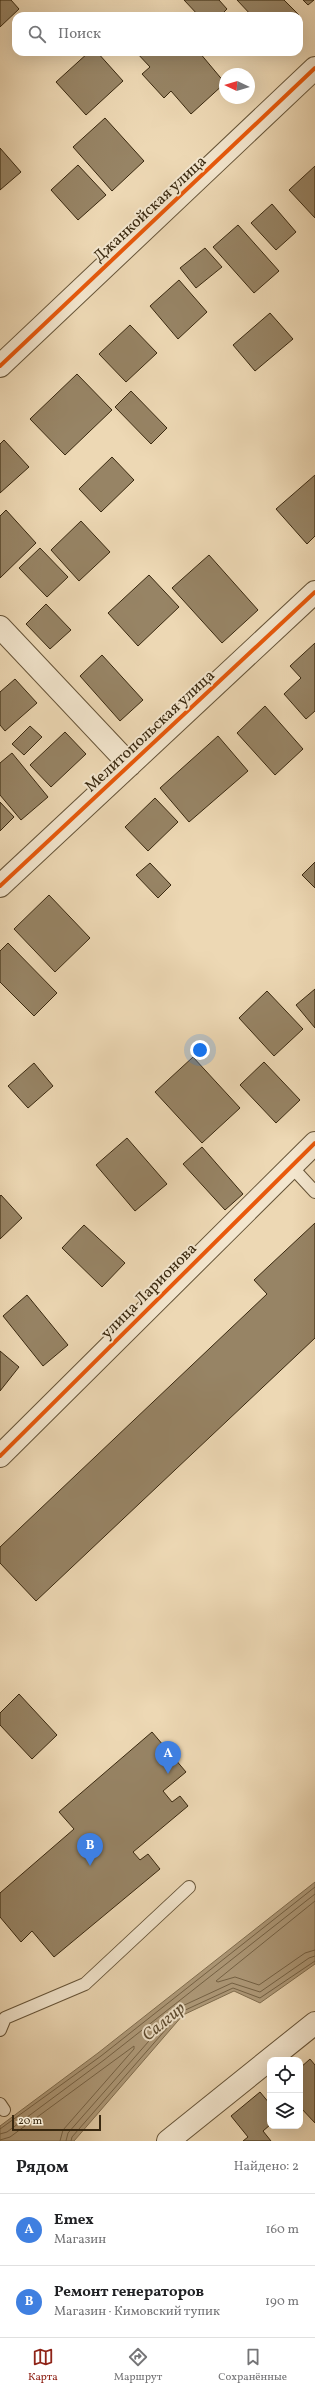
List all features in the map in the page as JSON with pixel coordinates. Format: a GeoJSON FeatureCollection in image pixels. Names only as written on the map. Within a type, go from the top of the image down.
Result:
{"type":"FeatureCollection","features":[{"type":"Feature","properties":{"kind":"street","name":"Джанкойская улица"},"geometry":{"type":"LineString","coordinates":[[0,366],[315,68]]}},
{"type":"Feature","properties":{"kind":"street","name":"Мелитопольская улица"},"geometry":{"type":"LineString","coordinates":[[0,886],[315,592]]}},
{"type":"Feature","properties":{"kind":"street"},"geometry":{"type":"LineString","coordinates":[[0,627],[130,765]]}},
{"type":"Feature","properties":{"kind":"street","name":"улица Ларионова"},"geometry":{"type":"LineString","coordinates":[[0,1456],[290,1165],[315,1143]]}},
{"type":"Feature","properties":{"kind":"street"},"geometry":{"type":"LineString","coordinates":[[168,2141],[315,2023]]}},
{"type":"Feature","properties":{"kind":"lane"},"geometry":{"type":"LineString","coordinates":[[290,1165],[315,1192]]}},
{"type":"Feature","properties":{"kind":"lane"},"geometry":{"type":"LineString","coordinates":[[0,2030],[5,2018],[85,1984],[189,1887]]}},
{"type":"Feature","properties":{"kind":"water","name":"Салгир"},"geometry":{"type":"Polygon","coordinates":[[[315,1882],[315,1964],[260,2003],[234,1991],[183,2015],[74,2141],[0,2141],[0,2126],[98,2053],[315,1882]]]}},
{"type":"Feature","properties":{"kind":"building"},"geometry":{"type":"Polygon","coordinates":[[[0,0],[11,0],[19,9],[16,12],[12,12],[12,16],[0,27],[0,0]]]}},
{"type":"Feature","properties":{"kind":"building"},"geometry":{"type":"Polygon","coordinates":[[[184,0],[219,0],[227,9],[224,12],[195,12],[184,0]]]}},
{"type":"Feature","properties":{"kind":"building"},"geometry":{"type":"Polygon","coordinates":[[[237,0],[284,0],[296,12],[248,12],[237,0]]]}},
{"type":"Feature","properties":{"kind":"building"},"geometry":{"type":"Polygon","coordinates":[[[303,0],[314,0],[308,5],[303,0]]]}},
{"type":"Feature","properties":{"kind":"building"},"geometry":{"type":"Polygon","coordinates":[[[85,56],[101,56],[123,81],[86,115],[56,82],[85,56]]]}},
{"type":"Feature","properties":{"kind":"building"},"geometry":{"type":"Polygon","coordinates":[[[140,56],[202,56],[219,76],[219,88],[191,114],[171,91],[164,98],[142,74],[150,67],[140,56]]]}},
{"type":"Feature","properties":{"kind":"building"},"geometry":{"type":"Polygon","coordinates":[[[105,118],[144,161],[112,191],[73,147],[105,118]]]}},
{"type":"Feature","properties":{"kind":"building"},"geometry":{"type":"Polygon","coordinates":[[[0,148],[21,172],[0,190],[0,148]]]}},
{"type":"Feature","properties":{"kind":"building"},"geometry":{"type":"Polygon","coordinates":[[[78,165],[106,195],[78,220],[51,190],[78,165]]]}},
{"type":"Feature","properties":{"kind":"building"},"geometry":{"type":"Polygon","coordinates":[[[315,166],[315,218],[289,190],[315,166]]]}},
{"type":"Feature","properties":{"kind":"building"},"geometry":{"type":"Polygon","coordinates":[[[272,204],[296,232],[276,250],[251,223],[272,204]]]}},
{"type":"Feature","properties":{"kind":"building"},"geometry":{"type":"Polygon","coordinates":[[[238,225],[279,271],[254,293],[213,247],[238,225]]]}},
{"type":"Feature","properties":{"kind":"building"},"geometry":{"type":"Polygon","coordinates":[[[205,248],[222,267],[196,288],[180,268],[205,248]]]}},
{"type":"Feature","properties":{"kind":"building"},"geometry":{"type":"Polygon","coordinates":[[[179,280],[207,312],[178,339],[150,306],[179,280]]]}},
{"type":"Feature","properties":{"kind":"building"},"geometry":{"type":"Polygon","coordinates":[[[270,313],[293,339],[255,371],[233,345],[270,313]]]}},
{"type":"Feature","properties":{"kind":"building"},"geometry":{"type":"Polygon","coordinates":[[[130,325],[157,353],[126,382],[99,354],[130,325]]]}},
{"type":"Feature","properties":{"kind":"building"},"geometry":{"type":"Polygon","coordinates":[[[77,374],[112,410],[65,455],[30,419],[77,374]]]}},
{"type":"Feature","properties":{"kind":"building"},"geometry":{"type":"Polygon","coordinates":[[[131,391],[167,428],[151,444],[115,407],[131,391]]]}},
{"type":"Feature","properties":{"kind":"building"},"geometry":{"type":"Polygon","coordinates":[[[4,440],[29,467],[0,493],[0,444],[4,440]]]}},
{"type":"Feature","properties":{"kind":"building"},"geometry":{"type":"Polygon","coordinates":[[[112,457],[134,480],[101,512],[79,489],[112,457]]]}},
{"type":"Feature","properties":{"kind":"building"},"geometry":{"type":"Polygon","coordinates":[[[315,475],[315,536],[307,544],[276,509],[315,475]]]}},
{"type":"Feature","properties":{"kind":"building"},"geometry":{"type":"Polygon","coordinates":[[[6,510],[36,543],[0,578],[0,516],[6,510]]]}},
{"type":"Feature","properties":{"kind":"building"},"geometry":{"type":"Polygon","coordinates":[[[81,521],[110,552],[79,581],[51,550],[81,521]]]}},
{"type":"Feature","properties":{"kind":"building"},"geometry":{"type":"Polygon","coordinates":[[[40,548],[68,577],[47,597],[19,568],[40,548]]]}},
{"type":"Feature","properties":{"kind":"building"},"geometry":{"type":"Polygon","coordinates":[[[209,555],[258,610],[222,643],[172,588],[209,555]]]}},
{"type":"Feature","properties":{"kind":"building"},"geometry":{"type":"Polygon","coordinates":[[[149,575],[179,607],[138,646],[108,613],[149,575]]]}},
{"type":"Feature","properties":{"kind":"building"},"geometry":{"type":"Polygon","coordinates":[[[46,604],[71,630],[50,649],[26,624],[46,604]]]}},
{"type":"Feature","properties":{"kind":"building"},"geometry":{"type":"Polygon","coordinates":[[[315,643],[315,711],[306,719],[284,694],[301,678],[290,666],[315,643]]]}},
{"type":"Feature","properties":{"kind":"building"},"geometry":{"type":"Polygon","coordinates":[[[102,655],[143,700],[120,721],[80,676],[102,655]]]}},
{"type":"Feature","properties":{"kind":"building"},"geometry":{"type":"Polygon","coordinates":[[[15,679],[37,703],[5,731],[0,725],[0,692],[15,679]]]}},
{"type":"Feature","properties":{"kind":"building"},"geometry":{"type":"Polygon","coordinates":[[[265,706],[303,749],[275,775],[237,733],[265,706]]]}},
{"type":"Feature","properties":{"kind":"building"},"geometry":{"type":"Polygon","coordinates":[[[30,726],[42,737],[24,755],[12,744],[30,726]]]}},
{"type":"Feature","properties":{"kind":"building"},"geometry":{"type":"Polygon","coordinates":[[[65,732],[86,754],[51,787],[30,765],[65,732]]]}},
{"type":"Feature","properties":{"kind":"building"},"geometry":{"type":"Polygon","coordinates":[[[218,736],[248,771],[189,822],[160,788],[218,736]]]}},
{"type":"Feature","properties":{"kind":"building"},"geometry":{"type":"Polygon","coordinates":[[[12,753],[48,797],[21,820],[0,795],[0,763],[12,753]]]}},
{"type":"Feature","properties":{"kind":"building"},"geometry":{"type":"Polygon","coordinates":[[[155,798],[178,822],[148,851],[125,827],[155,798]]]}},
{"type":"Feature","properties":{"kind":"building"},"geometry":{"type":"Polygon","coordinates":[[[0,802],[14,817],[0,831],[0,802]]]}},
{"type":"Feature","properties":{"kind":"building"},"geometry":{"type":"Polygon","coordinates":[[[315,862],[315,888],[302,875],[315,862]]]}},
{"type":"Feature","properties":{"kind":"building"},"geometry":{"type":"Polygon","coordinates":[[[150,863],[171,885],[158,898],[136,875],[150,863]]]}},
{"type":"Feature","properties":{"kind":"building"},"geometry":{"type":"Polygon","coordinates":[[[49,895],[90,938],[55,972],[14,929],[49,895]]]}},
{"type":"Feature","properties":{"kind":"building"},"geometry":{"type":"Polygon","coordinates":[[[8,943],[57,993],[34,1016],[0,982],[0,951],[8,943]]]}},
{"type":"Feature","properties":{"kind":"building"},"geometry":{"type":"Polygon","coordinates":[[[315,989],[315,1028],[296,1005],[315,989]]]}},
{"type":"Feature","properties":{"kind":"building"},"geometry":{"type":"Polygon","coordinates":[[[267,991],[303,1029],[274,1056],[239,1018],[267,991]]]}},
{"type":"Feature","properties":{"kind":"building"},"geometry":{"type":"Polygon","coordinates":[[[193,1057],[240,1108],[202,1143],[155,1092],[193,1057]]]}},
{"type":"Feature","properties":{"kind":"building"},"geometry":{"type":"Polygon","coordinates":[[[264,1062],[300,1100],[276,1123],[240,1085],[264,1062]]]}},
{"type":"Feature","properties":{"kind":"building"},"geometry":{"type":"Polygon","coordinates":[[[34,1063],[53,1086],[28,1108],[8,1086],[34,1063]]]}},
{"type":"Feature","properties":{"kind":"building"},"geometry":{"type":"Polygon","coordinates":[[[127,1138],[167,1184],[135,1211],[96,1165],[127,1138]]]}},
{"type":"Feature","properties":{"kind":"building"},"geometry":{"type":"Polygon","coordinates":[[[202,1147],[243,1194],[225,1210],[183,1164],[202,1147]]]}},
{"type":"Feature","properties":{"kind":"building"},"geometry":{"type":"Polygon","coordinates":[[[1,1195],[22,1218],[0,1239],[0,1196],[1,1195]]]}},
{"type":"Feature","properties":{"kind":"building"},"geometry":{"type":"Polygon","coordinates":[[[315,1223],[315,1338],[36,1601],[0,1563],[0,1547],[267,1294],[254,1280],[315,1223]]]}},
{"type":"Feature","properties":{"kind":"building"},"geometry":{"type":"Polygon","coordinates":[[[84,1225],[125,1263],[102,1287],[62,1248],[84,1225]]]}},
{"type":"Feature","properties":{"kind":"building"},"geometry":{"type":"Polygon","coordinates":[[[27,1295],[68,1345],[43,1366],[3,1316],[27,1295]]]}},
{"type":"Feature","properties":{"kind":"building"},"geometry":{"type":"Polygon","coordinates":[[[0,1351],[19,1367],[0,1391],[0,1351]]]}},
{"type":"Feature","properties":{"kind":"building"},"geometry":{"type":"Polygon","coordinates":[[[19,1694],[57,1735],[32,1759],[0,1725],[0,1713],[19,1694]]]}},
{"type":"Feature","properties":{"kind":"building"},"geometry":{"type":"Polygon","coordinates":[[[152,1732],[186,1772],[163,1791],[172,1802],[180,1796],[188,1806],[133,1852],[140,1860],[148,1854],[160,1869],[54,1957],[32,1931],[21,1942],[0,1917],[0,1893],[74,1829],[59,1812],[152,1732]]]}},
{"type":"Feature","properties":{"kind":"building"},"geometry":{"type":"Polygon","coordinates":[[[310,2059],[315,2065],[315,2123],[303,2110],[303,2065],[310,2059]]]}},
{"type":"Feature","properties":{"kind":"building"},"geometry":{"type":"Polygon","coordinates":[[[260,2092],[267,2100],[267,2128],[263,2131],[271,2141],[243,2141],[248,2137],[231,2116],[260,2092]]]}},
{"type":"Feature","properties":{"kind":"cycle path"},"geometry":{"type":"LineString","coordinates":[[0,366],[315,68]]}},
{"type":"Feature","properties":{"kind":"cycle path"},"geometry":{"type":"LineString","coordinates":[[0,886],[315,592]]}},
{"type":"Feature","properties":{"kind":"cycle path"},"geometry":{"type":"LineString","coordinates":[[0,1456],[315,1143]]}},
{"type":"Feature","properties":{"kind":"place","name":"Emex"},"geometry":{"type":"Point","coordinates":[168,1774]}},
{"type":"Feature","properties":{"kind":"place","name":"Ремонт генераторов"},"geometry":{"type":"Point","coordinates":[90,1866]}}]}
